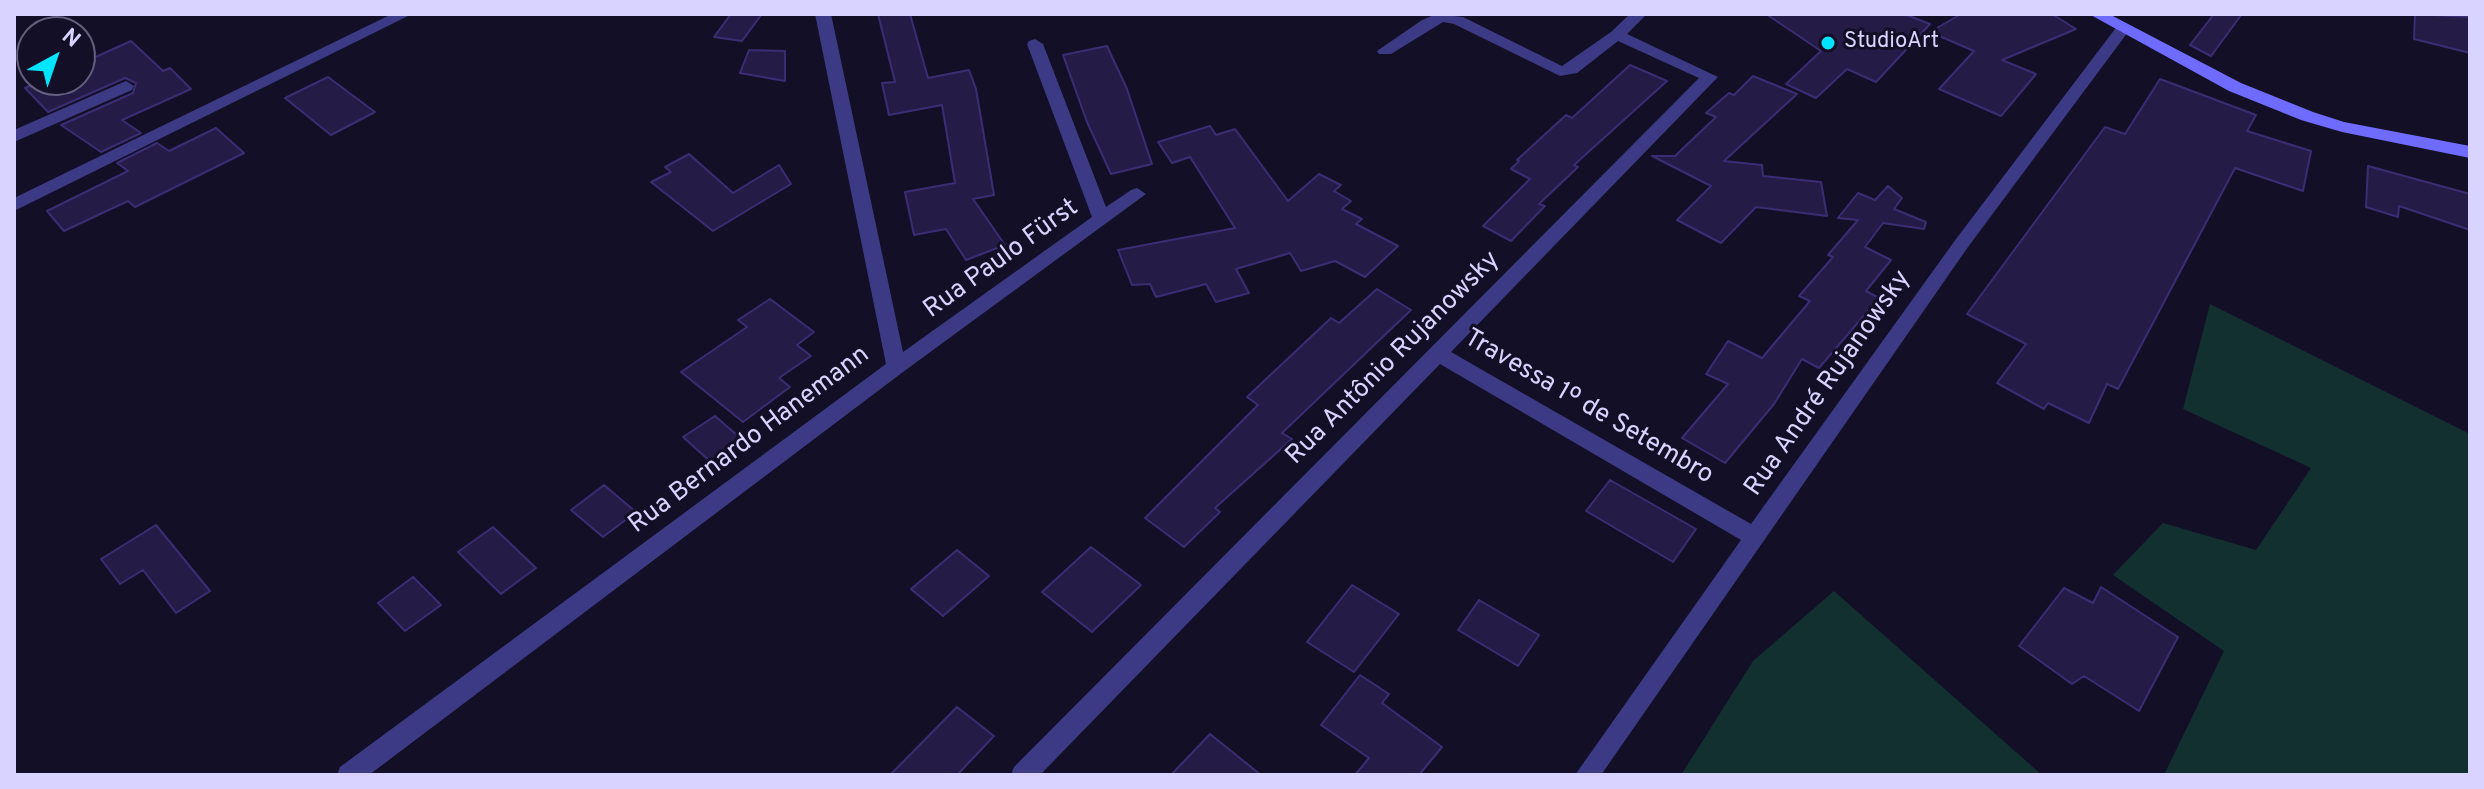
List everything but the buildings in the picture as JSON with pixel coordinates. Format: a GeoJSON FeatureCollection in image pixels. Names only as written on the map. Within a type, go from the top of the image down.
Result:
{"type":"FeatureCollection","features":[{"type":"Feature","properties":{"kind":"main road"},"geometry":{"type":"LineString","coordinates":[[2097,14],[2235,87],[2307,116],[2342,127],[2470,152]]}},
{"type":"Feature","properties":{"kind":"street"},"geometry":{"type":"LineString","coordinates":[[14,205],[404,14]]}},
{"type":"Feature","properties":{"kind":"street","name":"Rua Bernardo Hanemann"},"geometry":{"type":"LineString","coordinates":[[349,775],[896,367],[823,14]]}},
{"type":"Feature","properties":{"kind":"street"},"geometry":{"type":"LineString","coordinates":[[1385,51],[1427,23],[1442,17],[1458,20],[1560,71],[1571,70],[1639,14]]}},
{"type":"Feature","properties":{"kind":"street","name":"Rua André Rujanowsky"},"geometry":{"type":"LineString","coordinates":[[1587,775],[1962,243],[2123,28]]}},
{"type":"Feature","properties":{"kind":"street","name":"Rua Antônio Rujanowsky"},"geometry":{"type":"LineString","coordinates":[[1023,775],[1710,77],[1617,35]]}},
{"type":"Feature","properties":{"kind":"street"},"geometry":{"type":"LineString","coordinates":[[1035,44],[1102,220]]}},
{"type":"Feature","properties":{"kind":"street"},"geometry":{"type":"LineString","coordinates":[[14,137],[126,86]]}},
{"type":"Feature","properties":{"kind":"street","name":"Rua Paulo Fürst"},"geometry":{"type":"LineString","coordinates":[[896,367],[1137,194]]}},
{"type":"Feature","properties":{"kind":"street","name":"Travessa 1º de Setembro"},"geometry":{"type":"LineString","coordinates":[[1436,353],[1753,536]]}},
{"type":"Feature","properties":{"kind":"green space"},"geometry":{"type":"Polygon","coordinates":[[[2210,304],[2470,434],[2470,775],[2164,775],[2224,651],[2113,575],[2163,523],[2256,550],[2311,468],[2183,409],[2210,304]]]}},
{"type":"Feature","properties":{"kind":"green space"},"geometry":{"type":"Polygon","coordinates":[[[1834,591],[2042,775],[1681,775],[1753,661],[1834,591]]]}},
{"type":"Feature","properties":{"kind":"place","name":"StudioArt"},"geometry":{"type":"Point","coordinates":[1828,43]}}]}
